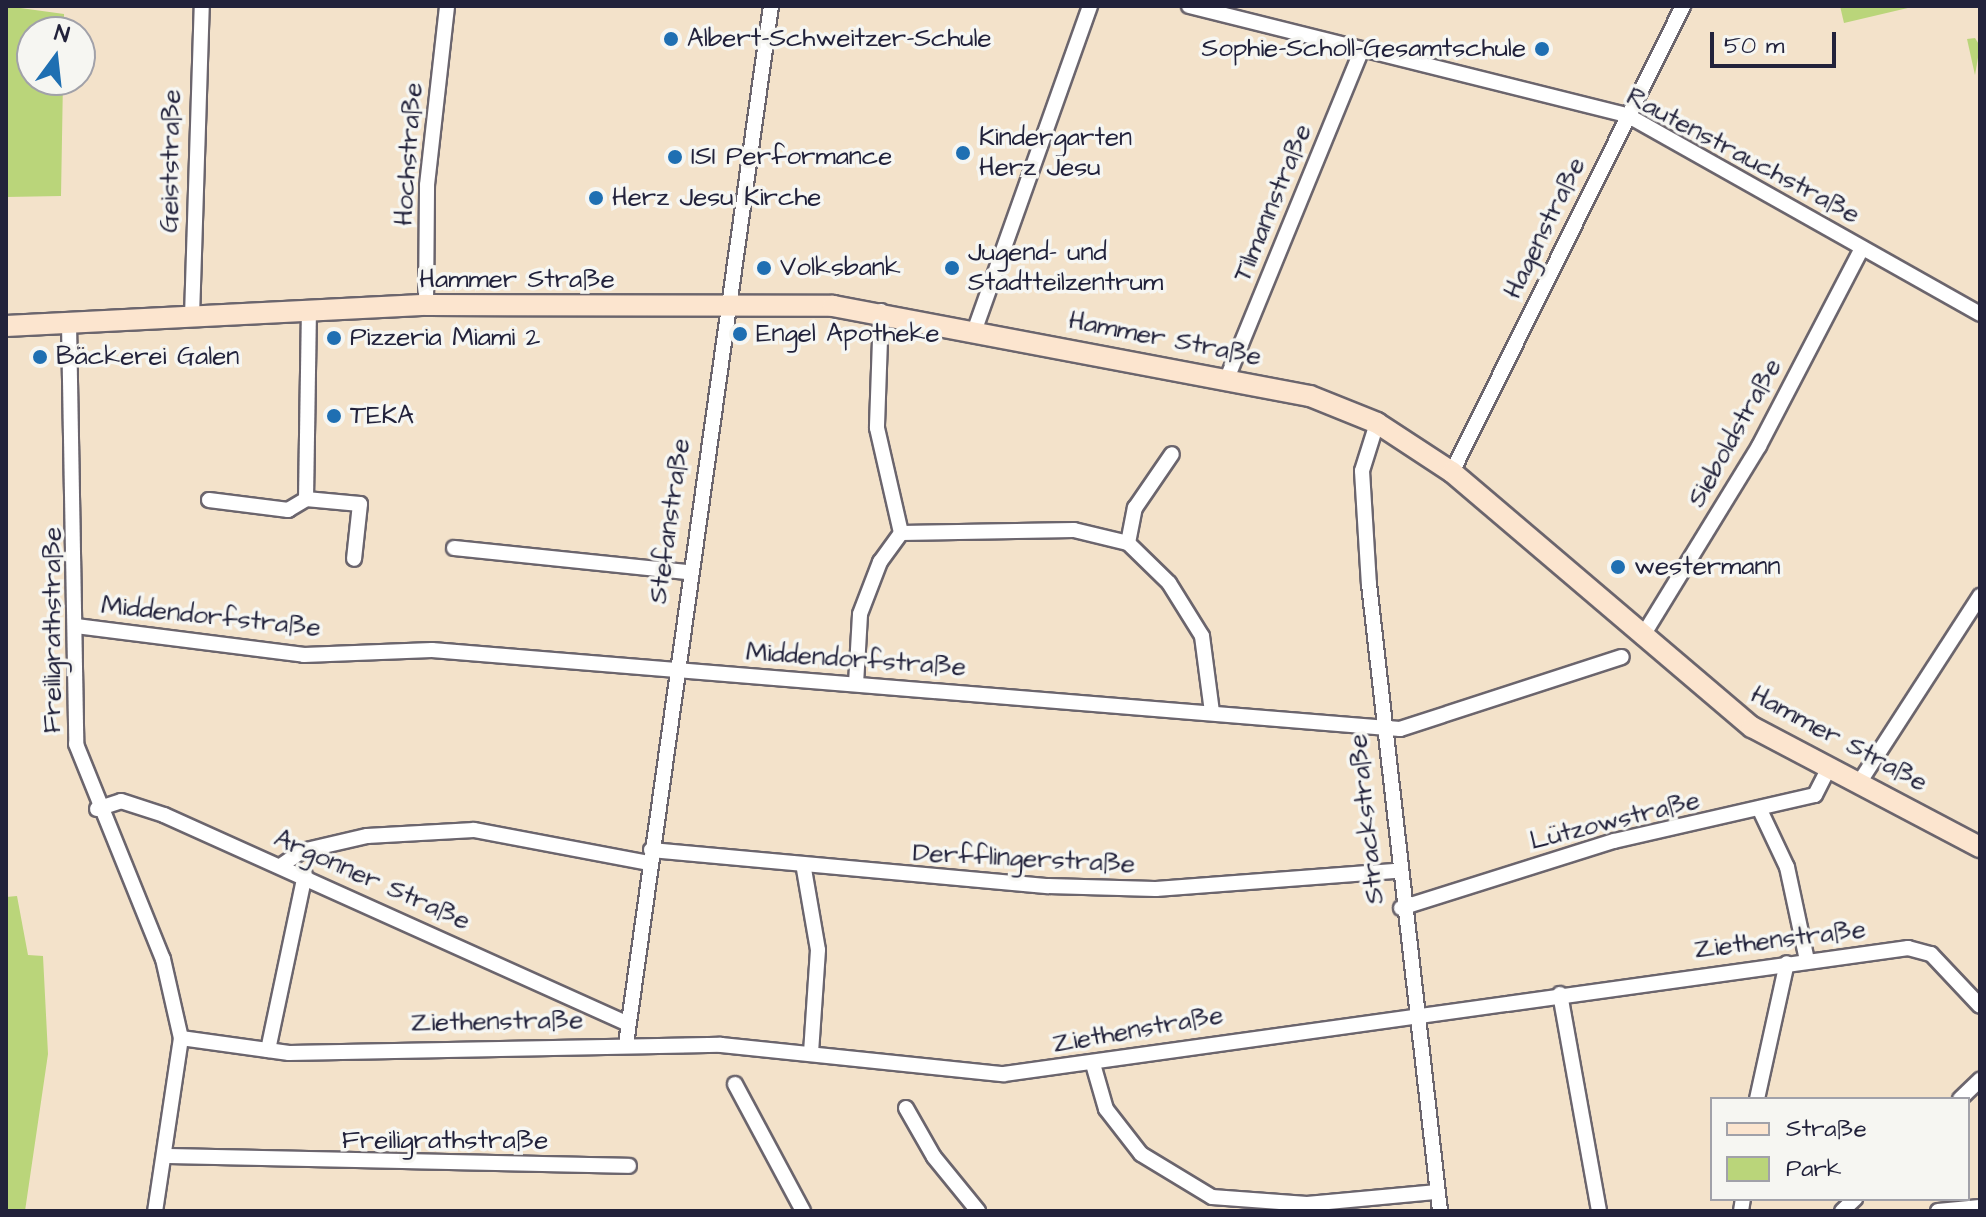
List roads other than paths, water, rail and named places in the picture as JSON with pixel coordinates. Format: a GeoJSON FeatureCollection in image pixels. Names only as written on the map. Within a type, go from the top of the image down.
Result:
{"type":"FeatureCollection","features":[{"type":"Feature","properties":{"kind":"main road","name":"Hammer Straße"},"geometry":{"type":"LineString","coordinates":[[6,326],[426,305],[724,304],[881,311],[1228,376],[1377,423],[1452,472],[1642,637],[1752,727],[1980,847]]}},
{"type":"Feature","properties":{"kind":"street","name":"Geiststraße"},"geometry":{"type":"LineString","coordinates":[[192,317],[202,6]]}},
{"type":"Feature","properties":{"kind":"street","name":"Hochstraße"},"geometry":{"type":"LineString","coordinates":[[426,305],[427,185],[447,6]]}},
{"type":"Feature","properties":{"kind":"street","name":"Stefanstraße"},"geometry":{"type":"LineString","coordinates":[[626,1044],[624,1022],[724,304],[771,6]]}},
{"type":"Feature","properties":{"kind":"street"},"geometry":{"type":"LineString","coordinates":[[975,329],[1090,6]]}},
{"type":"Feature","properties":{"kind":"street","name":"Rautenstrauchstraße"},"geometry":{"type":"LineString","coordinates":[[1189,6],[1627,115],[1980,314]]}},
{"type":"Feature","properties":{"kind":"street","name":"Hagenstraße"},"geometry":{"type":"LineString","coordinates":[[1452,472],[1683,6]]}},
{"type":"Feature","properties":{"kind":"street","name":"Tilmannstraße"},"geometry":{"type":"LineString","coordinates":[[1228,376],[1362,49]]}},
{"type":"Feature","properties":{"kind":"street","name":"Sieboldstraße"},"geometry":{"type":"LineString","coordinates":[[1642,637],[1759,446],[1862,248]]}},
{"type":"Feature","properties":{"kind":"street"},"geometry":{"type":"LineString","coordinates":[[306,499],[309,311]]}},
{"type":"Feature","properties":{"kind":"street"},"geometry":{"type":"LineString","coordinates":[[856,684],[860,614],[880,562],[901,533],[877,428],[881,311]]}},
{"type":"Feature","properties":{"kind":"street","name":"Freiligrathstraße"},"geometry":{"type":"LineString","coordinates":[[69,323],[76,626],[73,719],[97,809],[163,959],[181,1038],[155,1211]]}},
{"type":"Feature","properties":{"kind":"street","name":"Strackstraße"},"geometry":{"type":"LineString","coordinates":[[1377,423],[1362,471],[1381,728],[1440,1211]]}},
{"type":"Feature","properties":{"kind":"street"},"geometry":{"type":"LineString","coordinates":[[1128,543],[1135,508],[1172,454]]}},
{"type":"Feature","properties":{"kind":"street"},"geometry":{"type":"LineString","coordinates":[[209,500],[288,510],[306,499],[360,504],[354,559]]}},
{"type":"Feature","properties":{"kind":"street"},"geometry":{"type":"LineString","coordinates":[[901,533],[1074,530],[1128,543],[1169,583],[1202,636],[1212,712]]}},
{"type":"Feature","properties":{"kind":"street"},"geometry":{"type":"LineString","coordinates":[[454,548],[687,572]]}},
{"type":"Feature","properties":{"kind":"street"},"geometry":{"type":"LineString","coordinates":[[1859,783],[1980,596]]}},
{"type":"Feature","properties":{"kind":"street","name":"Middendorfstraße"},"geometry":{"type":"LineString","coordinates":[[76,626],[304,655],[432,650],[1415,729],[1622,657]]}},
{"type":"Feature","properties":{"kind":"street","name":"Lützowstraße"},"geometry":{"type":"LineString","coordinates":[[1401,908],[1614,841],[1815,795],[1828,769]]}},
{"type":"Feature","properties":{"kind":"street","name":"Argonner Straße"},"geometry":{"type":"LineString","coordinates":[[97,809],[133,803],[305,875],[624,1022]]}},
{"type":"Feature","properties":{"kind":"street"},"geometry":{"type":"LineString","coordinates":[[1760,810],[1787,867],[1807,960]]}},
{"type":"Feature","properties":{"kind":"street","name":"Derfflingerstraße"},"geometry":{"type":"LineString","coordinates":[[282,865],[302,851],[367,836],[474,830],[649,856],[804,869],[1156,889],[1397,871]]}},
{"type":"Feature","properties":{"kind":"street"},"geometry":{"type":"LineString","coordinates":[[804,869],[818,950],[811,1054]]}},
{"type":"Feature","properties":{"kind":"street"},"geometry":{"type":"LineString","coordinates":[[268,1050],[305,875]]}},
{"type":"Feature","properties":{"kind":"street","name":"Ziethenstraße"},"geometry":{"type":"LineString","coordinates":[[181,1038],[268,1050],[626,1044],[811,1054],[1004,1074],[1093,1064],[1414,1013],[1807,960],[1922,949],[1980,1006]]}},
{"type":"Feature","properties":{"kind":"street"},"geometry":{"type":"LineString","coordinates":[[1757,1097],[1787,963]]}},
{"type":"Feature","properties":{"kind":"street"},"geometry":{"type":"LineString","coordinates":[[1560,994],[1599,1211]]}},
{"type":"Feature","properties":{"kind":"street"},"geometry":{"type":"LineString","coordinates":[[1093,1064],[1106,1109],[1141,1154],[1212,1197],[1307,1204],[1437,1192]]}},
{"type":"Feature","properties":{"kind":"street"},"geometry":{"type":"LineString","coordinates":[[1962,1097],[1980,1080]]}},
{"type":"Feature","properties":{"kind":"street"},"geometry":{"type":"LineString","coordinates":[[735,1084],[803,1211]]}},
{"type":"Feature","properties":{"kind":"street"},"geometry":{"type":"LineString","coordinates":[[906,1108],[934,1157],[978,1211]]}},
{"type":"Feature","properties":{"kind":"street","name":"Freiligrathstraße"},"geometry":{"type":"LineString","coordinates":[[164,1156],[629,1166]]}},
{"type":"Feature","properties":{"kind":"street"},"geometry":{"type":"LineString","coordinates":[[1938,1211],[1980,1207]]}},
{"type":"Feature","properties":{"kind":"place","name":"Albert-Schweitzer-Schule"},"geometry":{"type":"Point","coordinates":[671,39]}},
{"type":"Feature","properties":{"kind":"place","name":"Sophie-Scholl-Gesamtschule"},"geometry":{"type":"Point","coordinates":[1542,49]}},
{"type":"Feature","properties":{"kind":"place","name":"Kindergarten Herz Jesu"},"geometry":{"type":"Point","coordinates":[963,153]}},
{"type":"Feature","properties":{"kind":"place","name":"ISI Performance"},"geometry":{"type":"Point","coordinates":[675,157]}},
{"type":"Feature","properties":{"kind":"place","name":"Herz Jesu Kirche"},"geometry":{"type":"Point","coordinates":[596,198]}},
{"type":"Feature","properties":{"kind":"place","name":"Volksbank"},"geometry":{"type":"Point","coordinates":[764,268]}},
{"type":"Feature","properties":{"kind":"place","name":"Jugend- und Stadtteilzentrum"},"geometry":{"type":"Point","coordinates":[952,268]}},
{"type":"Feature","properties":{"kind":"place","name":"Engel Apotheke"},"geometry":{"type":"Point","coordinates":[740,334]}},
{"type":"Feature","properties":{"kind":"place","name":"Pizzeria Miami 2"},"geometry":{"type":"Point","coordinates":[334,338]}},
{"type":"Feature","properties":{"kind":"place","name":"Bäckerei Galen"},"geometry":{"type":"Point","coordinates":[40,357]}},
{"type":"Feature","properties":{"kind":"place","name":"TEKA"},"geometry":{"type":"Point","coordinates":[334,416]}},
{"type":"Feature","properties":{"kind":"place","name":"westermann"},"geometry":{"type":"Point","coordinates":[1618,567]}}]}
